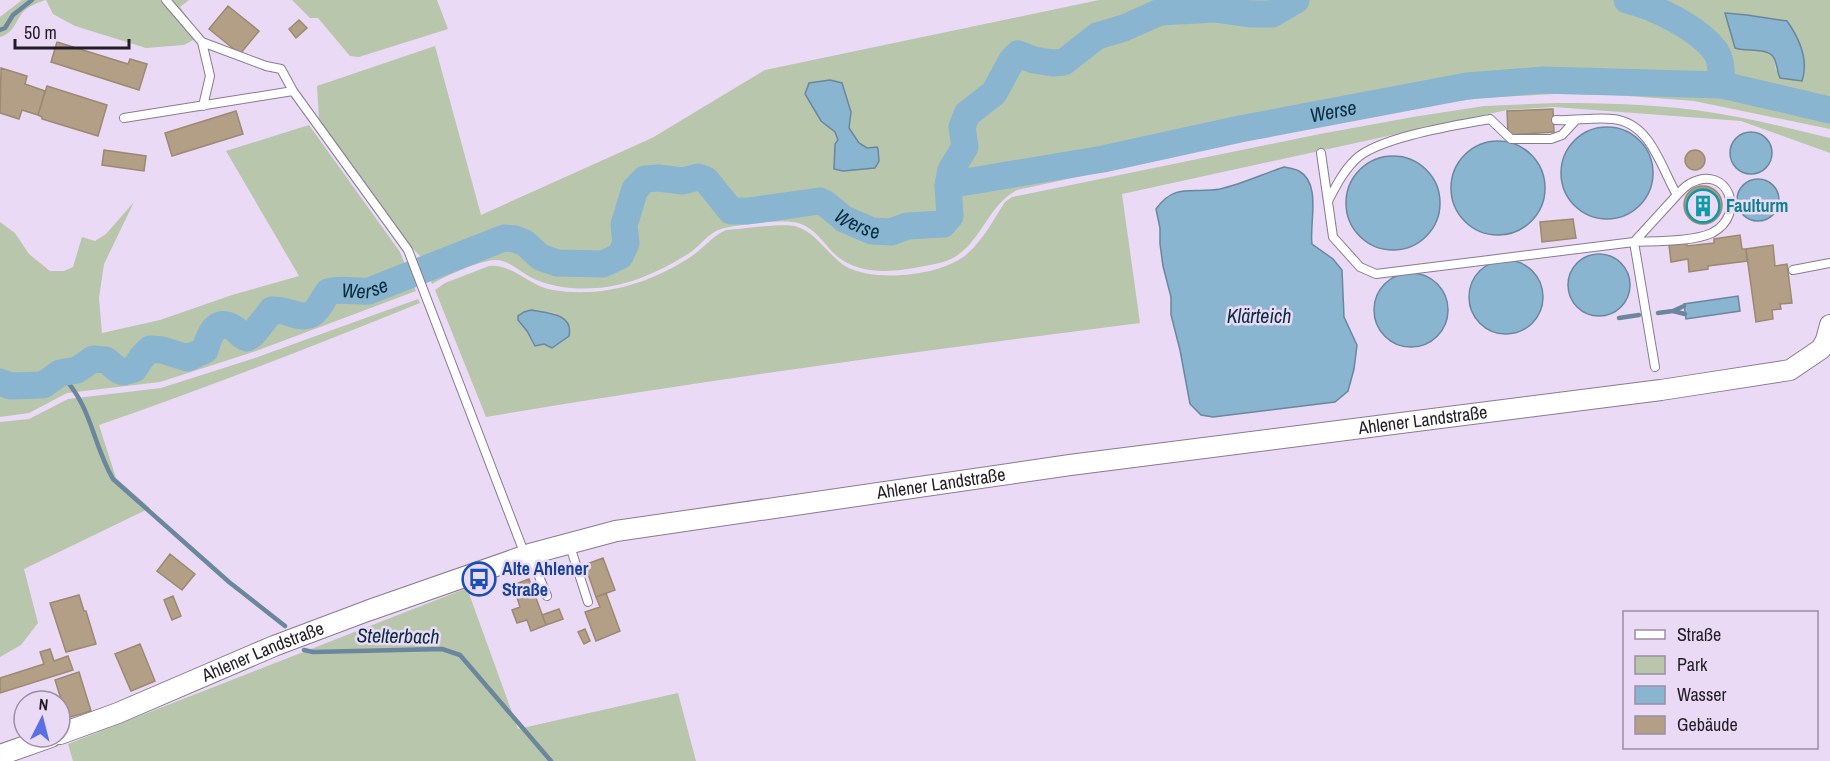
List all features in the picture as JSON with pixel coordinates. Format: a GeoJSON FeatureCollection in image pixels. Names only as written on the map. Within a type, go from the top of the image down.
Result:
{"type":"FeatureCollection","features":[{"type":"Feature","properties":{"kind":"street","name":"Ahlener Landstraße"},"geometry":{"type":"LineString","coordinates":[[72,730],[118,713],[294,638],[400,599],[528,555],[616,531],[1044,468],[1661,390],[1790,370],[1825,349],[1830,325]]}},
{"type":"Feature","properties":{"kind":"street"},"geometry":{"type":"LineString","coordinates":[[0,755],[17,749]]}},
{"type":"Feature","properties":{"kind":"lane"},"geometry":{"type":"LineString","coordinates":[[166,0],[202,42],[210,76],[203,106]]}},
{"type":"Feature","properties":{"kind":"lane"},"geometry":{"type":"LineString","coordinates":[[202,42],[266,66],[281,69],[293,92],[408,250],[528,555],[547,596]]}},
{"type":"Feature","properties":{"kind":"lane"},"geometry":{"type":"LineString","coordinates":[[124,118],[293,92]]}},
{"type":"Feature","properties":{"kind":"lane"},"geometry":{"type":"LineString","coordinates":[[1328,202],[1341,178],[1358,157],[1377,147],[1419,133],[1490,119],[1511,139],[1551,139],[1562,135],[1575,121]]}},
{"type":"Feature","properties":{"kind":"lane"},"geometry":{"type":"LineString","coordinates":[[1556,120],[1616,120],[1636,129],[1653,148],[1677,195]]}},
{"type":"Feature","properties":{"kind":"lane"},"geometry":{"type":"LineString","coordinates":[[1321,153],[1333,237],[1360,267],[1376,274],[1710,234],[1725,225],[1730,213],[1731,200],[1725,187],[1716,180],[1704,179],[1690,183],[1634,242]]}},
{"type":"Feature","properties":{"kind":"lane"},"geometry":{"type":"LineString","coordinates":[[1634,242],[1655,367]]}},
{"type":"Feature","properties":{"kind":"lane"},"geometry":{"type":"LineString","coordinates":[[1793,270],[1830,263]]}},
{"type":"Feature","properties":{"kind":"lane"},"geometry":{"type":"LineString","coordinates":[[569,543],[588,602]]}},
{"type":"Feature","properties":{"kind":"green space"},"geometry":{"type":"Polygon","coordinates":[[[22,0],[45,0],[25,10],[11,30],[0,37],[0,17],[22,0]]]}},
{"type":"Feature","properties":{"kind":"green space"},"geometry":{"type":"Polygon","coordinates":[[[46,0],[189,0],[180,7],[201,36],[184,45],[146,48],[75,26],[53,14],[46,0]]]}},
{"type":"Feature","properties":{"kind":"green space"},"geometry":{"type":"Polygon","coordinates":[[[292,0],[437,0],[448,29],[359,57],[350,56],[318,18],[310,18],[292,0]]]}},
{"type":"Feature","properties":{"kind":"green space"},"geometry":{"type":"Polygon","coordinates":[[[1099,0],[1830,0],[1830,129],[1694,101],[1615,95],[1555,94],[1481,98],[1411,108],[1318,125],[1017,190],[997,207],[963,251],[939,263],[901,270],[874,270],[849,264],[838,257],[818,235],[806,226],[792,222],[776,222],[741,225],[716,231],[692,252],[663,268],[635,280],[607,287],[585,289],[552,285],[532,278],[505,262],[496,260],[473,265],[432,284],[421,257],[319,120],[317,86],[435,46],[481,215],[652,138],[765,70],[1099,0]],[[1729,24],[1735,48],[1767,52],[1774,58],[1776,70],[1805,72],[1729,24]]]}},
{"type":"Feature","properties":{"kind":"green space"},"geometry":{"type":"Polygon","coordinates":[[[1592,103],[1695,110],[1830,138],[1830,153],[1741,121],[1554,107],[1507,110],[1122,194],[1140,323],[812,367],[486,417],[435,290],[445,283],[489,266],[513,271],[537,285],[553,290],[589,292],[624,287],[673,267],[726,230],[781,225],[795,226],[809,233],[845,266],[873,274],[908,275],[941,268],[956,262],[967,254],[983,236],[1005,202],[1012,197],[1320,134],[1484,106],[1592,103]],[[531,310],[518,320],[527,331],[533,344],[544,344],[552,348],[563,340],[564,319],[554,313],[531,310]]]}},
{"type":"Feature","properties":{"kind":"green space"},"geometry":{"type":"Polygon","coordinates":[[[309,125],[400,252],[416,291],[253,352],[160,382],[67,393],[29,413],[0,417],[0,222],[15,233],[29,254],[50,271],[64,271],[73,267],[82,237],[95,241],[106,234],[134,202],[104,264],[99,298],[102,333],[160,320],[232,295],[299,276],[226,151],[309,125]]]}},
{"type":"Feature","properties":{"kind":"green space"},"geometry":{"type":"Polygon","coordinates":[[[418,299],[420,303],[340,335],[99,425],[116,478],[150,508],[24,569],[38,623],[21,645],[0,657],[0,422],[29,419],[68,399],[161,388],[255,358],[418,299]]]}},
{"type":"Feature","properties":{"kind":"green space"},"geometry":{"type":"Polygon","coordinates":[[[467,588],[518,729],[678,693],[696,761],[73,761],[69,749],[72,749],[72,742],[467,588]]]}},
{"type":"Feature","properties":{"kind":"water"},"geometry":{"type":"Polygon","coordinates":[[[1725,13],[1787,21],[1802,50],[1804,73],[1802,81],[1780,78],[1774,58],[1767,52],[1735,48],[1725,13]]]}},
{"type":"Feature","properties":{"kind":"water"},"geometry":{"type":"Polygon","coordinates":[[[830,80],[842,83],[851,112],[849,128],[859,143],[867,148],[877,147],[879,161],[875,168],[843,171],[834,169],[835,144],[838,140],[835,132],[821,121],[805,94],[809,83],[830,80]]]}},
{"type":"Feature","properties":{"kind":"water"},"geometry":{"type":"Polygon","coordinates":[[[1607,127],[1625,130],[1640,140],[1650,155],[1653,173],[1650,191],[1640,206],[1625,216],[1607,219],[1589,216],[1574,206],[1564,191],[1561,173],[1564,155],[1574,140],[1589,130],[1607,127]]]}},
{"type":"Feature","properties":{"kind":"water"},"geometry":{"type":"Polygon","coordinates":[[[1751,132],[1759,133],[1766,138],[1771,145],[1771,161],[1766,168],[1759,173],[1751,174],[1743,173],[1736,168],[1731,161],[1730,153],[1731,145],[1736,138],[1743,133],[1751,132]]]}},
{"type":"Feature","properties":{"kind":"water"},"geometry":{"type":"Polygon","coordinates":[[[1498,141],[1516,144],[1531,155],[1542,170],[1545,188],[1542,206],[1531,221],[1516,232],[1498,235],[1480,232],[1465,221],[1454,206],[1451,188],[1454,170],[1465,155],[1480,144],[1498,141]]]}},
{"type":"Feature","properties":{"kind":"water"},"geometry":{"type":"Polygon","coordinates":[[[1393,156],[1411,160],[1426,170],[1436,185],[1440,203],[1436,221],[1426,236],[1411,246],[1393,250],[1375,246],[1360,236],[1350,221],[1346,203],[1350,185],[1360,170],[1375,160],[1393,156]]]}},
{"type":"Feature","properties":{"kind":"water","name":"Klärteich"},"geometry":{"type":"Polygon","coordinates":[[[1284,167],[1299,171],[1306,177],[1310,185],[1313,205],[1312,244],[1333,259],[1342,270],[1344,317],[1357,345],[1348,391],[1335,402],[1213,417],[1201,415],[1190,404],[1171,315],[1171,297],[1163,266],[1156,209],[1170,195],[1177,192],[1220,189],[1284,167]]]}},
{"type":"Feature","properties":{"kind":"water"},"geometry":{"type":"Polygon","coordinates":[[[1758,179],[1766,180],[1773,185],[1778,192],[1778,208],[1773,215],[1766,220],[1758,221],[1750,220],[1743,215],[1738,208],[1737,200],[1738,192],[1743,185],[1750,180],[1758,179]]]}},
{"type":"Feature","properties":{"kind":"water"},"geometry":{"type":"Polygon","coordinates":[[[1593,254],[1605,254],[1621,263],[1628,273],[1630,285],[1628,297],[1621,307],[1605,316],[1593,316],[1582,311],[1573,302],[1568,291],[1568,279],[1573,268],[1582,259],[1593,254]]]}},
{"type":"Feature","properties":{"kind":"water"},"geometry":{"type":"Polygon","coordinates":[[[1506,260],[1520,263],[1532,271],[1540,283],[1543,297],[1540,311],[1532,323],[1520,331],[1506,334],[1492,331],[1480,323],[1472,311],[1469,297],[1472,283],[1480,271],[1492,263],[1506,260]]]}},
{"type":"Feature","properties":{"kind":"water"},"geometry":{"type":"Polygon","coordinates":[[[1411,273],[1425,276],[1437,284],[1445,296],[1448,310],[1445,324],[1437,336],[1425,344],[1411,347],[1397,344],[1385,336],[1377,324],[1374,310],[1377,296],[1385,284],[1397,276],[1411,273]]]}},
{"type":"Feature","properties":{"kind":"water"},"geometry":{"type":"Polygon","coordinates":[[[1738,296],[1740,311],[1686,319],[1684,304],[1738,296]]]}},
{"type":"Feature","properties":{"kind":"water"},"geometry":{"type":"Polygon","coordinates":[[[531,310],[551,313],[563,318],[569,328],[569,336],[552,348],[544,344],[535,346],[518,320],[518,316],[531,310]]]}},
{"type":"Feature","properties":{"kind":"building"},"geometry":{"type":"Polygon","coordinates":[[[228,6],[259,31],[240,54],[209,29],[228,6]]]}},
{"type":"Feature","properties":{"kind":"building"},"geometry":{"type":"Polygon","coordinates":[[[299,20],[307,28],[296,38],[289,29],[299,20]]]}},
{"type":"Feature","properties":{"kind":"building"},"geometry":{"type":"Polygon","coordinates":[[[57,42],[128,64],[130,59],[147,64],[139,90],[51,62],[57,42]]]}},
{"type":"Feature","properties":{"kind":"building"},"geometry":{"type":"Polygon","coordinates":[[[1,68],[27,76],[25,84],[45,91],[38,115],[22,110],[19,119],[0,113],[1,68]]]}},
{"type":"Feature","properties":{"kind":"building"},"geometry":{"type":"Polygon","coordinates":[[[47,86],[107,105],[98,136],[42,119],[38,115],[47,86]]]}},
{"type":"Feature","properties":{"kind":"building"},"geometry":{"type":"Polygon","coordinates":[[[1553,109],[1554,132],[1508,135],[1507,111],[1553,109]]]}},
{"type":"Feature","properties":{"kind":"building"},"geometry":{"type":"Polygon","coordinates":[[[236,111],[243,134],[172,156],[165,133],[236,111]]]}},
{"type":"Feature","properties":{"kind":"building"},"geometry":{"type":"Polygon","coordinates":[[[104,150],[146,156],[144,171],[102,165],[104,150]]]}},
{"type":"Feature","properties":{"kind":"building"},"geometry":{"type":"Polygon","coordinates":[[[1695,150],[1702,153],[1705,160],[1702,167],[1695,170],[1688,167],[1685,160],[1688,153],[1695,150]]]}},
{"type":"Feature","properties":{"kind":"building","name":"Faulturm"},"geometry":{"type":"Polygon","coordinates":[[[1703,186],[1717,191],[1722,205],[1717,219],[1703,224],[1689,219],[1684,205],[1689,191],[1703,186]]]}},
{"type":"Feature","properties":{"kind":"building"},"geometry":{"type":"Polygon","coordinates":[[[1573,219],[1576,238],[1542,242],[1540,222],[1573,219]]]}},
{"type":"Feature","properties":{"kind":"building"},"geometry":{"type":"Polygon","coordinates":[[[1740,235],[1742,249],[1746,249],[1747,261],[1708,266],[1708,269],[1689,272],[1688,259],[1671,262],[1669,245],[1686,242],[1687,246],[1714,243],[1714,239],[1740,235]]]}},
{"type":"Feature","properties":{"kind":"building"},"geometry":{"type":"Polygon","coordinates":[[[1773,245],[1775,266],[1787,264],[1792,303],[1780,304],[1781,309],[1772,310],[1773,319],[1756,322],[1746,249],[1773,245]]]}},
{"type":"Feature","properties":{"kind":"building"},"geometry":{"type":"Polygon","coordinates":[[[170,554],[195,574],[182,590],[157,571],[170,554]]]}},
{"type":"Feature","properties":{"kind":"building"},"geometry":{"type":"Polygon","coordinates":[[[603,558],[615,590],[596,597],[588,574],[582,576],[579,567],[603,558]]]}},
{"type":"Feature","properties":{"kind":"building"},"geometry":{"type":"Polygon","coordinates":[[[529,579],[546,625],[531,631],[527,620],[517,623],[512,610],[520,607],[513,585],[529,579]]]}},
{"type":"Feature","properties":{"kind":"building"},"geometry":{"type":"Polygon","coordinates":[[[606,593],[620,631],[596,641],[585,612],[600,607],[596,597],[606,593]]]}},
{"type":"Feature","properties":{"kind":"building"},"geometry":{"type":"Polygon","coordinates":[[[79,595],[96,644],[66,652],[50,603],[79,595]]]}},
{"type":"Feature","properties":{"kind":"building"},"geometry":{"type":"Polygon","coordinates":[[[173,596],[181,616],[172,620],[164,600],[173,596]]]}},
{"type":"Feature","properties":{"kind":"building"},"geometry":{"type":"Polygon","coordinates":[[[559,609],[563,619],[546,625],[542,615],[559,609]]]}},
{"type":"Feature","properties":{"kind":"building"},"geometry":{"type":"Polygon","coordinates":[[[585,629],[590,641],[584,644],[578,632],[585,629]]]}},
{"type":"Feature","properties":{"kind":"building"},"geometry":{"type":"Polygon","coordinates":[[[140,644],[155,681],[131,691],[115,654],[140,644]]]}},
{"type":"Feature","properties":{"kind":"building"},"geometry":{"type":"Polygon","coordinates":[[[50,649],[54,661],[68,656],[73,670],[0,693],[0,678],[44,664],[40,652],[50,649]]]}},
{"type":"Feature","properties":{"kind":"building"},"geometry":{"type":"Polygon","coordinates":[[[79,672],[91,711],[72,717],[72,689],[58,689],[55,680],[79,672]]]}},
{"type":"Feature","properties":{"kind":"waterway"},"geometry":{"type":"LineString","coordinates":[[0,30],[5,28],[13,15],[32,0]]}},
{"type":"Feature","properties":{"kind":"waterway"},"geometry":{"type":"LineString","coordinates":[[948,185],[951,170],[965,147],[962,127],[967,114],[994,93],[1012,60],[1018,54],[1034,60],[1064,62],[1097,36],[1124,28],[1160,12],[1214,9],[1250,14],[1272,14],[1296,0]]}},
{"type":"Feature","properties":{"kind":"waterway"},"geometry":{"type":"LineString","coordinates":[[1627,0],[1676,20],[1708,43],[1716,52],[1719,60],[1722,85]]}},
{"type":"Feature","properties":{"kind":"waterway","name":"Werse"},"geometry":{"type":"LineString","coordinates":[[0,382],[10,386],[43,385],[60,373],[77,370],[93,359],[106,360],[123,372],[134,369],[150,349],[188,358],[205,350],[214,329],[223,324],[247,338],[253,334],[272,310],[307,316],[317,309],[328,292],[369,291],[504,238],[525,243],[540,257],[557,263],[603,264],[620,256],[626,243],[624,225],[635,189],[645,179],[683,181],[698,177],[706,180],[731,211],[748,211],[820,201],[844,219],[872,231],[891,232],[907,226],[943,224],[950,216],[948,185],[1103,159],[1240,129],[1467,86],[1543,80],[1722,85],[1830,110]]}},
{"type":"Feature","properties":{"kind":"waterway"},"geometry":{"type":"LineString","coordinates":[[1673,311],[1684,306]]}},
{"type":"Feature","properties":{"kind":"waterway"},"geometry":{"type":"LineString","coordinates":[[1658,313],[1673,311],[1685,314]]}},
{"type":"Feature","properties":{"kind":"waterway"},"geometry":{"type":"LineString","coordinates":[[1619,318],[1639,315]]}},
{"type":"Feature","properties":{"kind":"waterway"},"geometry":{"type":"LineString","coordinates":[[60,373],[79,399],[113,479],[229,582],[285,626]]}},
{"type":"Feature","properties":{"kind":"waterway","name":"Stelterbach"},"geometry":{"type":"LineString","coordinates":[[304,650],[313,652],[442,649],[460,655],[551,761]]}},
{"type":"Feature","properties":{"kind":"place","name":"Faulturm"},"geometry":{"type":"Point","coordinates":[1703,206]}},
{"type":"Feature","properties":{"kind":"place","name":"Alte Ahlener Straße"},"geometry":{"type":"Point","coordinates":[479,579]}}]}
